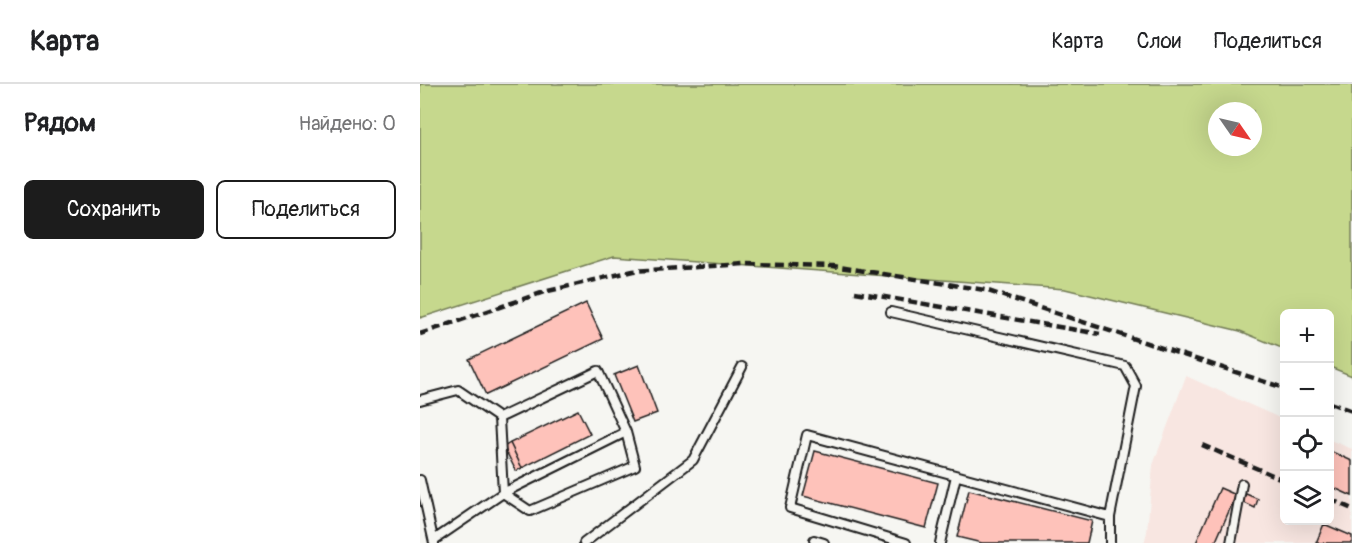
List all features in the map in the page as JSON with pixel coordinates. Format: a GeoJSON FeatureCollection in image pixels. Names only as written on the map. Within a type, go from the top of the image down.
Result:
{"type":"FeatureCollection","features":[{"type":"Feature","properties":{"kind":"lane"},"geometry":{"type":"LineString","coordinates":[[891,312],[1125,366],[1136,386],[1110,517],[1110,543]]}},
{"type":"Feature","properties":{"kind":"lane"},"geometry":{"type":"LineString","coordinates":[[584,543],[693,460],[742,367]]}},
{"type":"Feature","properties":{"kind":"lane"},"geometry":{"type":"LineString","coordinates":[[499,418],[598,371],[626,432],[635,466],[530,511],[503,493]]}},
{"type":"Feature","properties":{"kind":"lane"},"geometry":{"type":"LineString","coordinates":[[420,400],[458,390],[499,418]]}},
{"type":"Feature","properties":{"kind":"lane"},"geometry":{"type":"LineString","coordinates":[[499,418],[503,493]]}},
{"type":"Feature","properties":{"kind":"lane"},"geometry":{"type":"LineString","coordinates":[[420,480],[434,541],[503,493],[626,432]]}},
{"type":"Feature","properties":{"kind":"lane"},"geometry":{"type":"LineString","coordinates":[[906,543],[790,508],[807,435],[1110,517]]}},
{"type":"Feature","properties":{"kind":"lane"},"geometry":{"type":"LineString","coordinates":[[940,543],[956,476]]}},
{"type":"Feature","properties":{"kind":"lane"},"geometry":{"type":"LineString","coordinates":[[1231,543],[1242,484]]}},
{"type":"Feature","properties":{"kind":"lane"},"geometry":{"type":"LineString","coordinates":[[814,540],[824,543]]}},
{"type":"Feature","properties":{"kind":"shaded area"},"geometry":{"type":"Polygon","coordinates":[[[1186,376],[1280,418],[1280,525],[1334,525],[1334,442],[1352,449],[1352,543],[1144,543],[1153,465],[1186,376]]]}},
{"type":"Feature","properties":{"kind":"green space"},"geometry":{"type":"Polygon","coordinates":[[[420,84],[1352,84],[1352,376],[1334,369],[1334,309],[1280,309],[1280,347],[1240,331],[1065,289],[614,256],[420,318],[420,84]]]}},
{"type":"Feature","properties":{"kind":"building"},"geometry":{"type":"Polygon","coordinates":[[[586,303],[603,339],[486,395],[469,359],[586,303]]]}},
{"type":"Feature","properties":{"kind":"building"},"geometry":{"type":"Polygon","coordinates":[[[639,365],[657,413],[633,422],[614,375],[639,365]]]}},
{"type":"Feature","properties":{"kind":"building"},"geometry":{"type":"Polygon","coordinates":[[[578,410],[590,434],[522,468],[510,443],[578,410]]]}},
{"type":"Feature","properties":{"kind":"building"},"geometry":{"type":"Polygon","coordinates":[[[510,443],[522,468],[516,471],[504,447],[510,443]]]}},
{"type":"Feature","properties":{"kind":"building"},"geometry":{"type":"Polygon","coordinates":[[[815,451],[938,483],[926,528],[803,496],[815,451]]]}},
{"type":"Feature","properties":{"kind":"building"},"geometry":{"type":"Polygon","coordinates":[[[1334,453],[1352,461],[1352,496],[1334,488],[1334,453]]]}},
{"type":"Feature","properties":{"kind":"building"},"geometry":{"type":"Polygon","coordinates":[[[1220,488],[1236,495],[1215,543],[1196,543],[1220,488]]]}},
{"type":"Feature","properties":{"kind":"building"},"geometry":{"type":"Polygon","coordinates":[[[969,490],[1092,521],[1087,543],[982,543],[957,537],[969,490]]]}},
{"type":"Feature","properties":{"kind":"building"},"geometry":{"type":"Polygon","coordinates":[[[1246,494],[1258,499],[1255,508],[1242,502],[1246,494]]]}},
{"type":"Feature","properties":{"kind":"building"},"geometry":{"type":"Polygon","coordinates":[[[1324,525],[1352,536],[1352,543],[1316,543],[1324,525]]]}},
{"type":"Feature","properties":{"kind":"railway"},"geometry":{"type":"LineString","coordinates":[[420,334],[544,292],[633,271],[745,264],[833,266],[985,290],[1280,387]]}},
{"type":"Feature","properties":{"kind":"railway"},"geometry":{"type":"LineString","coordinates":[[855,292],[1100,334]]}},
{"type":"Feature","properties":{"kind":"railway"},"geometry":{"type":"LineString","coordinates":[[1334,404],[1352,411]]}},
{"type":"Feature","properties":{"kind":"railway"},"geometry":{"type":"LineString","coordinates":[[1202,445],[1280,478]]}},
{"type":"Feature","properties":{"kind":"railway"},"geometry":{"type":"LineString","coordinates":[[1334,501],[1352,509]]}}]}
